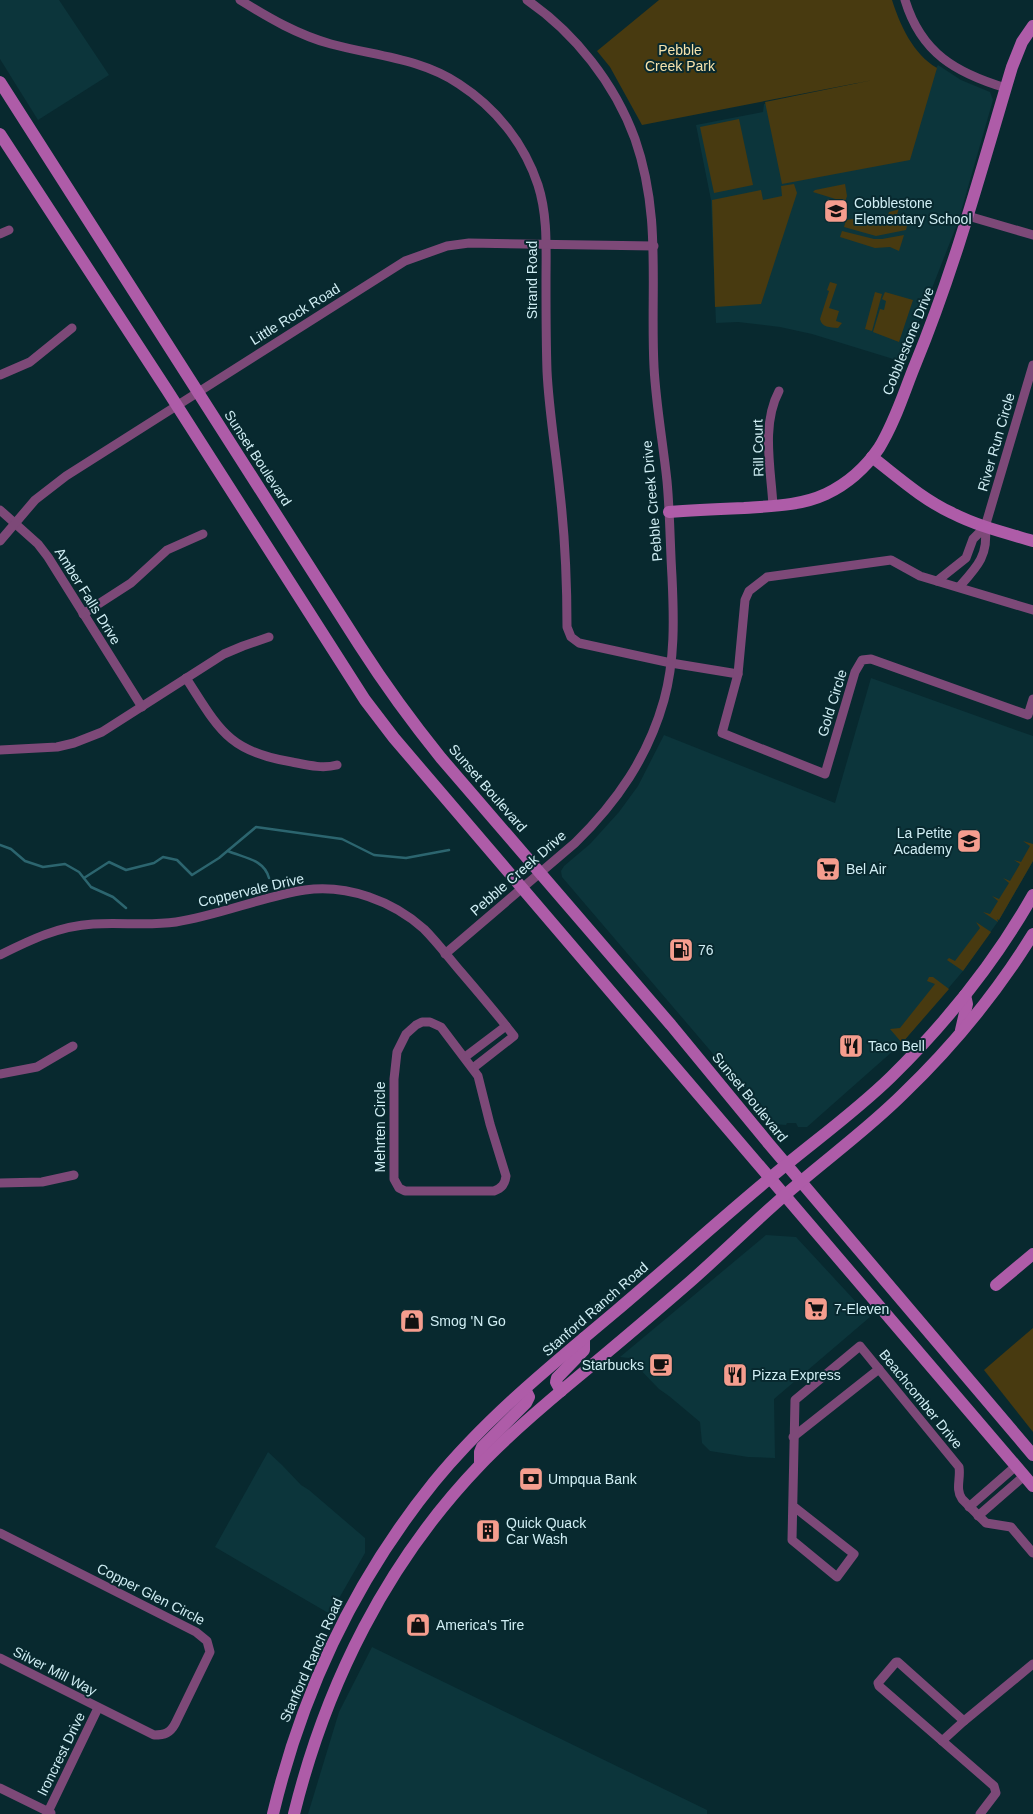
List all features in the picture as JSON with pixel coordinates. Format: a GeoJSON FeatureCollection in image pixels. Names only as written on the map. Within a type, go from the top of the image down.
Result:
{"type":"FeatureCollection","features":[{"type":"Feature","properties":{"kind":"main road","name":"Cobblestone Drive"},"geometry":{"type":"LineString","coordinates":[[669,512],[773,506],[801,502],[825,494],[848,480],[872,457],[889,427],[930,330],[949,277],[1016,54],[1033,26]]}},
{"type":"Feature","properties":{"kind":"main road","name":"Sunset Boulevard"},"geometry":{"type":"LineString","coordinates":[[0,82],[386,686],[442,758],[676,1031],[800,1182],[1033,1455]]}},
{"type":"Feature","properties":{"kind":"main road"},"geometry":{"type":"LineString","coordinates":[[0,134],[365,700],[423,774],[1033,1486]]}},
{"type":"Feature","properties":{"kind":"main road"},"geometry":{"type":"LineString","coordinates":[[872,457],[938,506],[966,520],[1033,541]]}},
{"type":"Feature","properties":{"kind":"main road","name":"Stanford Ranch Road"},"geometry":{"type":"LineString","coordinates":[[273,1814],[283,1771],[306,1704],[341,1624],[381,1554],[435,1481],[467,1444],[525,1389],[769,1178],[891,1078],[933,1033],[969,990],[1008,936],[1033,895]]}},
{"type":"Feature","properties":{"kind":"main road"},"geometry":{"type":"LineString","coordinates":[[294,1814],[315,1739],[345,1664],[360,1634],[395,1574],[425,1530],[480,1464],[520,1426],[694,1278],[784,1195],[898,1099],[961,1032],[1008,972],[1033,934]]}},
{"type":"Feature","properties":{"kind":"main road"},"geometry":{"type":"LineString","coordinates":[[961,1032],[968,1004],[969,990],[984,986],[1008,972]]}},
{"type":"Feature","properties":{"kind":"main road"},"geometry":{"type":"LineString","coordinates":[[996,1286],[1033,1254]]}},
{"type":"Feature","properties":{"kind":"main road"},"geometry":{"type":"LineString","coordinates":[[561,1391],[556,1382],[557,1378],[584,1350],[584,1338]]}},
{"type":"Feature","properties":{"kind":"main road"},"geometry":{"type":"LineString","coordinates":[[480,1464],[482,1447],[526,1403],[528,1397],[525,1389]]}},
{"type":"Feature","properties":{"kind":"street","name":"Strand Road"},"geometry":{"type":"LineString","coordinates":[[240,0],[287,27],[310,37],[332,44],[413,62],[438,72],[472,92],[489,106],[511,132],[524,153],[538,185],[546,221],[547,372],[561,504],[567,627],[571,638],[579,643],[671,663]]}},
{"type":"Feature","properties":{"kind":"street","name":"Pebble Creek Drive"},"geometry":{"type":"LineString","coordinates":[[445,954],[595,824],[630,778],[652,736],[664,700],[671,663],[674,610],[669,512],[654,367],[652,313],[654,246],[652,213],[645,174],[635,139],[620,107],[598,71],[575,42],[548,16],[527,0]]}},
{"type":"Feature","properties":{"kind":"street"},"geometry":{"type":"LineString","coordinates":[[905,0],[917,27],[937,54],[960,71],[974,78],[1006,88]]}},
{"type":"Feature","properties":{"kind":"street"},"geometry":{"type":"LineString","coordinates":[[968,216],[1033,235]]}},
{"type":"Feature","properties":{"kind":"street"},"geometry":{"type":"LineString","coordinates":[[0,234],[9,230]]}},
{"type":"Feature","properties":{"kind":"street","name":"Little Rock Road"},"geometry":{"type":"LineString","coordinates":[[0,541],[14,522],[35,500],[51,487],[391,269],[419,255],[447,246],[469,243],[654,246]]}},
{"type":"Feature","properties":{"kind":"street"},"geometry":{"type":"LineString","coordinates":[[0,375],[30,362],[72,328]]}},
{"type":"Feature","properties":{"kind":"street","name":"River Run Circle"},"geometry":{"type":"LineString","coordinates":[[985,526],[1033,365]]}},
{"type":"Feature","properties":{"kind":"street","name":"Rill Court"},"geometry":{"type":"LineString","coordinates":[[773,506],[769,431],[773,403],[779,391]]}},
{"type":"Feature","properties":{"kind":"street","name":"Amber Falls Drive"},"geometry":{"type":"LineString","coordinates":[[0,510],[43,551],[142,707]]}},
{"type":"Feature","properties":{"kind":"street"},"geometry":{"type":"LineString","coordinates":[[937,581],[966,558],[973,539],[985,526]]}},
{"type":"Feature","properties":{"kind":"street"},"geometry":{"type":"LineString","coordinates":[[959,587],[974,571],[982,558],[987,539],[985,526]]}},
{"type":"Feature","properties":{"kind":"street"},"geometry":{"type":"LineString","coordinates":[[83,614],[131,583],[167,550],[202,534]]}},
{"type":"Feature","properties":{"kind":"street","name":"Gold Circle"},"geometry":{"type":"LineString","coordinates":[[1033,610],[920,576],[891,560],[767,576],[749,591],[745,600],[738,674],[722,733],[825,774],[855,672],[862,660],[871,658],[1028,715],[1033,699]]}},
{"type":"Feature","properties":{"kind":"street"},"geometry":{"type":"LineString","coordinates":[[0,750],[50,748],[74,743],[102,732],[224,654],[242,646],[269,638]]}},
{"type":"Feature","properties":{"kind":"street"},"geometry":{"type":"LineString","coordinates":[[671,663],[738,674]]}},
{"type":"Feature","properties":{"kind":"street"},"geometry":{"type":"LineString","coordinates":[[186,678],[222,731],[243,748],[254,754],[278,760],[319,767],[338,765]]}},
{"type":"Feature","properties":{"kind":"street","name":"Coppervale Drive"},"geometry":{"type":"LineString","coordinates":[[0,955],[38,936],[73,926],[173,922],[307,890],[327,889],[361,894],[397,910],[423,929],[445,954],[514,1036],[496,1050]]}},
{"type":"Feature","properties":{"kind":"street","name":"Mehrten Circle"},"geometry":{"type":"LineString","coordinates":[[430,1022],[441,1027],[465,1057],[473,1068],[482,1087],[490,1124],[504,1166],[505,1184],[500,1189],[487,1192],[405,1191],[399,1188],[392,1171],[394,1160],[395,1062],[400,1045],[406,1034],[416,1025],[430,1022]]}},
{"type":"Feature","properties":{"kind":"street"},"geometry":{"type":"LineString","coordinates":[[465,1057],[506,1026]]}},
{"type":"Feature","properties":{"kind":"street"},"geometry":{"type":"LineString","coordinates":[[473,1068],[496,1050],[488,1040]]}},
{"type":"Feature","properties":{"kind":"street"},"geometry":{"type":"LineString","coordinates":[[0,1074],[36,1067],[73,1046]]}},
{"type":"Feature","properties":{"kind":"street"},"geometry":{"type":"LineString","coordinates":[[0,1183],[42,1182],[74,1175]]}},
{"type":"Feature","properties":{"kind":"street","name":"Beachcomber Drive"},"geometry":{"type":"LineString","coordinates":[[793,1506],[854,1554],[837,1577],[792,1540],[795,1400],[860,1346],[959,1467],[959,1494],[969,1507],[986,1523],[1011,1527],[1033,1553]]}},
{"type":"Feature","properties":{"kind":"street"},"geometry":{"type":"LineString","coordinates":[[794,1437],[879,1369]]}},
{"type":"Feature","properties":{"kind":"street"},"geometry":{"type":"LineString","coordinates":[[969,1507],[1020,1471]]}},
{"type":"Feature","properties":{"kind":"street"},"geometry":{"type":"LineString","coordinates":[[978,1516],[1020,1471]]}},
{"type":"Feature","properties":{"kind":"street","name":"Copper Glen Circle"},"geometry":{"type":"LineString","coordinates":[[0,1532],[196,1632],[207,1641],[210,1647],[209,1657],[175,1724],[167,1734],[154,1735],[98,1708]]}},
{"type":"Feature","properties":{"kind":"street","name":"Silver Mill Way"},"geometry":{"type":"LineString","coordinates":[[0,1658],[98,1708]]}},
{"type":"Feature","properties":{"kind":"street"},"geometry":{"type":"LineString","coordinates":[[964,1721],[898,1662],[878,1682],[879,1686],[996,1790],[996,1793],[980,1814]]}},
{"type":"Feature","properties":{"kind":"street"},"geometry":{"type":"LineString","coordinates":[[942,1741],[1033,1664]]}},
{"type":"Feature","properties":{"kind":"street","name":"Ironcrest Drive"},"geometry":{"type":"LineString","coordinates":[[49,1813],[98,1708]]}},
{"type":"Feature","properties":{"kind":"street"},"geometry":{"type":"LineString","coordinates":[[0,1788],[49,1813]]}},
{"type":"Feature","properties":{"kind":"shaded area"},"geometry":{"type":"Polygon","coordinates":[[[0,0],[59,0],[109,75],[38,120],[0,59],[0,0]]]}},
{"type":"Feature","properties":{"kind":"shaded area","name":"Cobblestone Elementary School"},"geometry":{"type":"Polygon","coordinates":[[[938,65],[961,80],[990,92],[993,100],[958,222],[903,362],[812,334],[780,327],[738,322],[716,323],[711,200],[696,125],[763,112],[764,104],[936,68],[938,65]]]}},
{"type":"Feature","properties":{"kind":"shaded area"},"geometry":{"type":"Polygon","coordinates":[[[871,678],[1033,736],[1033,861],[999,920],[963,971],[902,1043],[807,1127],[798,1127],[796,1123],[787,1123],[786,1125],[773,1124],[562,877],[561,871],[564,866],[590,844],[619,812],[638,786],[664,735],[835,803],[871,678]]]}},
{"type":"Feature","properties":{"kind":"shaded area"},"geometry":{"type":"Polygon","coordinates":[[[766,1235],[796,1237],[870,1317],[774,1399],[775,1458],[748,1457],[710,1451],[702,1443],[700,1422],[659,1389],[629,1358],[620,1357],[766,1235]]]}},
{"type":"Feature","properties":{"kind":"shaded area"},"geometry":{"type":"Polygon","coordinates":[[[268,1452],[301,1485],[365,1538],[365,1553],[330,1614],[215,1547],[268,1452]]]}},
{"type":"Feature","properties":{"kind":"shaded area"},"geometry":{"type":"Polygon","coordinates":[[[372,1647],[707,1810],[707,1814],[308,1814],[339,1712],[372,1647]]]}},
{"type":"Feature","properties":{"kind":"green space","name":"Pebble Creek Park"},"geometry":{"type":"Polygon","coordinates":[[[659,0],[892,0],[908,38],[921,55],[937,68],[910,160],[782,184],[765,102],[873,80],[642,125],[610,67],[597,51],[659,0]]]}},
{"type":"Feature","properties":{"kind":"green space"},"geometry":{"type":"Polygon","coordinates":[[[739,119],[753,185],[714,193],[700,127],[739,119]]]}},
{"type":"Feature","properties":{"kind":"green space"},"geometry":{"type":"Polygon","coordinates":[[[794,184],[797,193],[761,304],[715,307],[712,200],[761,190],[763,200],[782,196],[781,186],[794,184]]]}},
{"type":"Feature","properties":{"kind":"green space"},"geometry":{"type":"Polygon","coordinates":[[[845,184],[847,196],[845,202],[813,192],[815,190],[845,184]]]}},
{"type":"Feature","properties":{"kind":"green space"},"geometry":{"type":"Polygon","coordinates":[[[899,208],[896,218],[908,222],[906,230],[876,236],[844,227],[846,220],[866,217],[872,224],[880,224],[886,221],[889,212],[899,208]]]}},
{"type":"Feature","properties":{"kind":"green space"},"geometry":{"type":"Polygon","coordinates":[[[842,231],[874,239],[904,235],[899,251],[890,247],[875,248],[840,237],[842,231]]]}},
{"type":"Feature","properties":{"kind":"green space"},"geometry":{"type":"Polygon","coordinates":[[[830,282],[837,284],[829,308],[839,311],[836,321],[842,323],[838,328],[824,326],[820,319],[830,282]]]}},
{"type":"Feature","properties":{"kind":"green space"},"geometry":{"type":"Polygon","coordinates":[[[875,292],[882,294],[872,331],[865,329],[875,292]]]}},
{"type":"Feature","properties":{"kind":"green space"},"geometry":{"type":"Polygon","coordinates":[[[885,292],[913,300],[899,342],[873,332],[880,309],[884,310],[886,301],[882,299],[885,292]]]}},
{"type":"Feature","properties":{"kind":"green space"},"geometry":{"type":"Polygon","coordinates":[[[1023,841],[1033,844],[1033,861],[999,920],[997,919],[998,922],[983,912],[990,914],[998,901],[992,896],[999,899],[1009,883],[1003,878],[1010,881],[1020,864],[1014,860],[1021,862],[1030,846],[1023,841]]]}},
{"type":"Feature","properties":{"kind":"green space"},"geometry":{"type":"Polygon","coordinates":[[[976,922],[991,932],[963,971],[947,960],[949,958],[955,961],[980,928],[976,922]]]}},
{"type":"Feature","properties":{"kind":"green space"},"geometry":{"type":"Polygon","coordinates":[[[929,977],[933,977],[949,989],[902,1043],[890,1029],[900,1028],[935,984],[927,981],[929,977]]]}},
{"type":"Feature","properties":{"kind":"green space"},"geometry":{"type":"Polygon","coordinates":[[[1033,1328],[1033,1432],[984,1370],[1033,1328]]]}},
{"type":"Feature","properties":{"kind":"waterway"},"geometry":{"type":"LineString","coordinates":[[84,878],[109,862],[126,870],[154,863],[163,857],[177,860],[192,875],[219,858],[256,827],[342,839],[374,855],[406,858],[449,850]]}},
{"type":"Feature","properties":{"kind":"waterway"},"geometry":{"type":"LineString","coordinates":[[0,845],[11,849],[25,861],[43,867],[65,864],[79,872],[91,887],[113,897],[126,908]]}},
{"type":"Feature","properties":{"kind":"waterway"},"geometry":{"type":"LineString","coordinates":[[228,851],[258,863],[263,867],[269,878]]}},
{"type":"Feature","properties":{"kind":"place","name":"Cobblestone Elementary School"},"geometry":{"type":"Point","coordinates":[836,211]}},
{"type":"Feature","properties":{"kind":"place","name":"La Petite Academy"},"geometry":{"type":"Point","coordinates":[969,841]}},
{"type":"Feature","properties":{"kind":"place","name":"Bel Air"},"geometry":{"type":"Point","coordinates":[828,869]}},
{"type":"Feature","properties":{"kind":"place","name":"76"},"geometry":{"type":"Point","coordinates":[681,950]}},
{"type":"Feature","properties":{"kind":"place","name":"Taco Bell"},"geometry":{"type":"Point","coordinates":[851,1046]}},
{"type":"Feature","properties":{"kind":"place","name":"7-Eleven"},"geometry":{"type":"Point","coordinates":[816,1309]}},
{"type":"Feature","properties":{"kind":"place","name":"Smog 'N Go"},"geometry":{"type":"Point","coordinates":[412,1321]}},
{"type":"Feature","properties":{"kind":"place","name":"Starbucks"},"geometry":{"type":"Point","coordinates":[661,1365]}},
{"type":"Feature","properties":{"kind":"place","name":"Pizza Express"},"geometry":{"type":"Point","coordinates":[735,1375]}},
{"type":"Feature","properties":{"kind":"place","name":"Umpqua Bank"},"geometry":{"type":"Point","coordinates":[531,1479]}},
{"type":"Feature","properties":{"kind":"place","name":"Quick Quack Car Wash"},"geometry":{"type":"Point","coordinates":[488,1531]}},
{"type":"Feature","properties":{"kind":"place","name":"America's Tire"},"geometry":{"type":"Point","coordinates":[418,1625]}}]}
